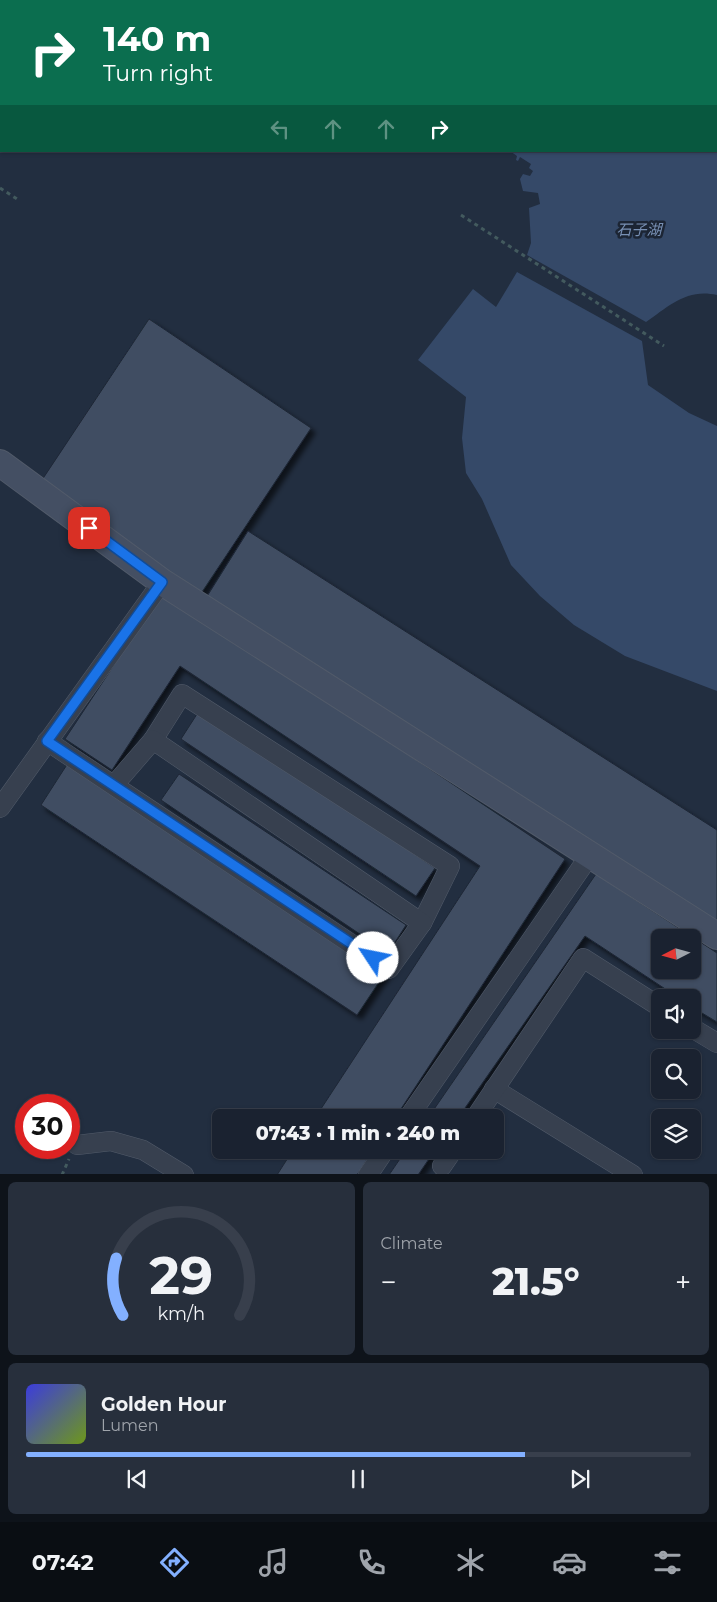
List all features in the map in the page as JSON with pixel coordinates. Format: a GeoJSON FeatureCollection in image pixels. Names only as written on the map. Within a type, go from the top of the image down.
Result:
{"type":"FeatureCollection","features":[{"type":"Feature","properties":{"kind":"street"},"geometry":{"type":"LineString","coordinates":[[0,463],[162,582],[717,936]]}},
{"type":"Feature","properties":{"kind":"street"},"geometry":{"type":"LineString","coordinates":[[0,808],[162,582]]}},
{"type":"Feature","properties":{"kind":"street"},"geometry":{"type":"LineString","coordinates":[[47,741],[389,969],[422,924],[450,866],[182,694],[153,740],[114,785]]}},
{"type":"Feature","properties":{"kind":"street"},"geometry":{"type":"LineString","coordinates":[[153,740],[422,924]]}},
{"type":"Feature","properties":{"kind":"street"},"geometry":{"type":"LineString","coordinates":[[414,1109],[590,855]]}},
{"type":"Feature","properties":{"kind":"street"},"geometry":{"type":"LineString","coordinates":[[481,1109],[583,958],[651,1001]]}},
{"type":"Feature","properties":{"kind":"street"},"geometry":{"type":"LineString","coordinates":[[701,1033],[717,1043]]}},
{"type":"Feature","properties":{"kind":"street"},"geometry":{"type":"LineString","coordinates":[[494,1089],[633,1174]]}},
{"type":"Feature","properties":{"kind":"street"},"geometry":{"type":"LineString","coordinates":[[80,1145],[111,1141],[143,1150],[184,1174]]}},
{"type":"Feature","properties":{"kind":"street"},"geometry":{"type":"LineString","coordinates":[[368,1174],[379,1159]]}},
{"type":"Feature","properties":{"kind":"street"},"geometry":{"type":"LineString","coordinates":[[442,1166],[447,1159]]}},
{"type":"Feature","properties":{"kind":"path"},"geometry":{"type":"LineString","coordinates":[[0,188],[17,199]]}},
{"type":"Feature","properties":{"kind":"path"},"geometry":{"type":"LineString","coordinates":[[460,215],[664,346]]}},
{"type":"Feature","properties":{"kind":"water","name":"石子湖"},"geometry":{"type":"Polygon","coordinates":[[[511,152],[717,152],[717,295],[706,293],[687,296],[646,322],[527,255],[531,243],[529,208],[540,204],[538,193],[523,191],[520,179],[523,174],[530,176],[533,171],[529,168],[531,164],[520,157],[518,161],[516,160],[517,156],[511,152]]]}},
{"type":"Feature","properties":{"kind":"water"},"geometry":{"type":"Polygon","coordinates":[[[517,272],[642,341],[648,385],[689,413],[717,426],[717,691],[625,656],[574,625],[540,596],[511,565],[482,499],[466,473],[462,438],[466,397],[418,360],[473,289],[496,307],[517,272]]]}},
{"type":"Feature","properties":{"kind":"building"},"geometry":{"type":"Polygon","coordinates":[[[149,319],[311,428],[200,595],[38,486],[149,319]]]}},
{"type":"Feature","properties":{"kind":"building"},"geometry":{"type":"Polygon","coordinates":[[[248,531],[717,830],[717,924],[206,598],[248,531]]]}},
{"type":"Feature","properties":{"kind":"building"},"geometry":{"type":"Polygon","coordinates":[[[163,591],[565,859],[401,1109],[321,1109],[480,866],[180,666],[112,770],[65,739],[163,591]]]}},
{"type":"Feature","properties":{"kind":"building"},"geometry":{"type":"Polygon","coordinates":[[[199,711],[435,868],[416,896],[181,739],[199,711]]]}},
{"type":"Feature","properties":{"kind":"building"},"geometry":{"type":"Polygon","coordinates":[[[68,763],[385,973],[357,1015],[41,805],[68,763]]]}},
{"type":"Feature","properties":{"kind":"building"},"geometry":{"type":"Polygon","coordinates":[[[179,774],[406,925],[388,953],[161,800],[179,774]]]}},
{"type":"Feature","properties":{"kind":"building"},"geometry":{"type":"Polygon","coordinates":[[[596,874],[680,929],[651,929],[651,979],[701,979],[701,943],[717,953],[717,1022],[701,1012],[701,989],[665,989],[585,936],[464,1109],[434,1109],[596,874]]]}},
{"type":"Feature","properties":{"kind":"building"},"geometry":{"type":"Polygon","coordinates":[[[287,1159],[367,1159],[358,1174],[278,1174],[287,1159]]]}},
{"type":"Feature","properties":{"kind":"building"},"geometry":{"type":"Polygon","coordinates":[[[400,1159],[429,1159],[419,1174],[390,1174],[400,1159]]]}},
{"type":"Feature","properties":{"kind":"route"},"geometry":{"type":"LineString","coordinates":[[89,528],[162,582],[47,741],[373,958]]}}]}
